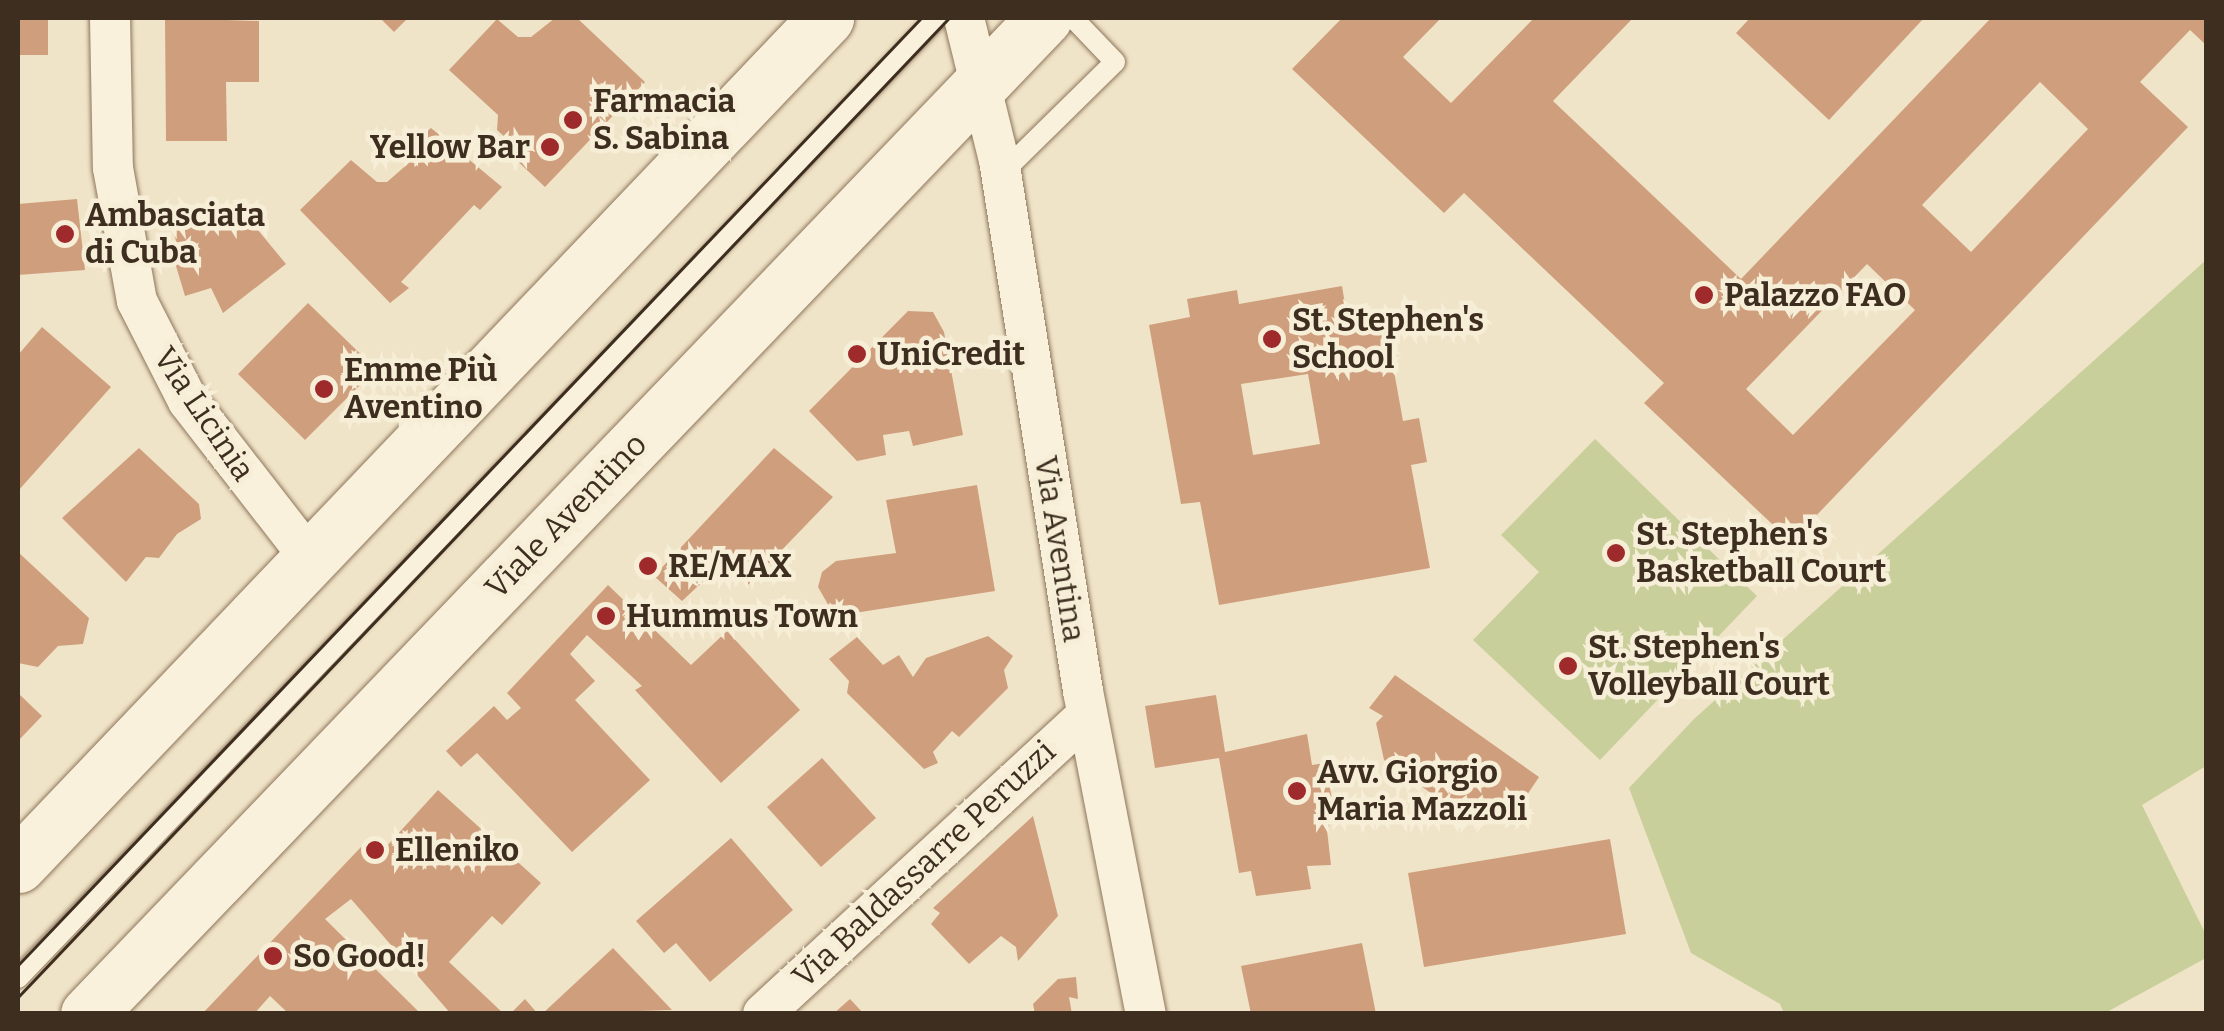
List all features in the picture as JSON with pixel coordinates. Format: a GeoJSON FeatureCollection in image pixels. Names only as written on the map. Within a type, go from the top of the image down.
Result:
{"type":"FeatureCollection","features":[{"type":"Feature","properties":{"kind":"main road"},"geometry":{"type":"LineString","coordinates":[[18,865],[826,18]]}},
{"type":"Feature","properties":{"kind":"main road","name":"Viale Aventino"},"geometry":{"type":"LineString","coordinates":[[88,1014],[1044,18]]}},
{"type":"Feature","properties":{"kind":"street","name":"Via Licinia"},"geometry":{"type":"LineString","coordinates":[[110,18],[115,195],[136,302],[188,401],[310,558]]}},
{"type":"Feature","properties":{"kind":"street","name":"Via Aventina"},"geometry":{"type":"LineString","coordinates":[[964,18],[1000,175],[1087,715],[1146,1014]]}},
{"type":"Feature","properties":{"kind":"street","name":"Via Baldassarre Peruzzi"},"geometry":{"type":"LineString","coordinates":[[762,1014],[1087,715]]}},
{"type":"Feature","properties":{"kind":"lane"},"geometry":{"type":"LineString","coordinates":[[18,978],[937,18]]}},
{"type":"Feature","properties":{"kind":"lane"},"geometry":{"type":"LineString","coordinates":[[1000,175],[1115,62],[1073,18]]}},
{"type":"Feature","properties":{"kind":"green space"},"geometry":{"type":"Polygon","coordinates":[[[2206,260],[2206,766],[2142,805],[2206,935],[2206,958],[2105,1013],[1784,1013],[1780,1004],[1691,953],[1629,788],[1694,719],[2206,260]]]}},
{"type":"Feature","properties":{"kind":"green space","name":"St. Stephen's Basketball Court"},"geometry":{"type":"Polygon","coordinates":[[[1595,439],[1757,596],[1600,760],[1473,640],[1539,572],[1501,535],[1595,439]]]}},
{"type":"Feature","properties":{"kind":"building"},"geometry":{"type":"Polygon","coordinates":[[[18,18],[48,18],[48,55],[18,55],[18,18]]]}},
{"type":"Feature","properties":{"kind":"building"},"geometry":{"type":"Polygon","coordinates":[[[165,18],[259,21],[259,82],[226,82],[227,141],[166,141],[165,18]]]}},
{"type":"Feature","properties":{"kind":"building"},"geometry":{"type":"Polygon","coordinates":[[[380,18],[408,18],[394,32],[380,18]]]}},
{"type":"Feature","properties":{"kind":"building"},"geometry":{"type":"Polygon","coordinates":[[[555,18],[577,18],[645,82],[545,187],[513,157],[518,149],[497,130],[498,115],[449,70],[497,19],[518,37],[531,37],[555,18]]]}},
{"type":"Feature","properties":{"kind":"building","name":"Palazzo FAO"},"geometry":{"type":"Polygon","coordinates":[[[1342,18],[1441,18],[1403,57],[1451,103],[1534,18],[1633,18],[1553,101],[1741,279],[1991,18],[2206,18],[2206,45],[2190,30],[2140,82],[2188,127],[1791,542],[1644,403],[1664,383],[1464,193],[1444,213],[1292,69],[1342,18]],[[2040,82],[1922,205],[1971,252],[2088,129],[2040,82]],[[1867,264],[1746,389],[1793,435],[1915,310],[1867,264]]]}},
{"type":"Feature","properties":{"kind":"building"},"geometry":{"type":"Polygon","coordinates":[[[1750,18],[1924,18],[1829,120],[1736,33],[1750,18]]]}},
{"type":"Feature","properties":{"kind":"building"},"geometry":{"type":"Polygon","coordinates":[[[431,128],[502,187],[480,210],[474,205],[401,282],[409,288],[390,303],[300,210],[351,160],[377,182],[387,182],[418,155],[408,148],[431,128]]]}},
{"type":"Feature","properties":{"kind":"building"},"geometry":{"type":"Polygon","coordinates":[[[77,199],[85,270],[18,275],[18,204],[77,199]]]}},
{"type":"Feature","properties":{"kind":"building"},"geometry":{"type":"Polygon","coordinates":[[[200,213],[248,218],[286,264],[223,313],[211,288],[185,296],[170,246],[177,244],[170,221],[200,213]]]}},
{"type":"Feature","properties":{"kind":"building"},"geometry":{"type":"Polygon","coordinates":[[[1342,286],[1348,322],[1384,316],[1403,421],[1419,418],[1427,462],[1411,465],[1430,568],[1219,605],[1200,502],[1181,504],[1149,325],[1190,317],[1187,299],[1237,290],[1239,304],[1342,286]],[[1308,374],[1241,384],[1253,455],[1320,444],[1308,374]]]}},
{"type":"Feature","properties":{"kind":"building"},"geometry":{"type":"Polygon","coordinates":[[[308,303],[376,369],[305,440],[238,374],[308,303]]]}},
{"type":"Feature","properties":{"kind":"building"},"geometry":{"type":"Polygon","coordinates":[[[908,311],[933,312],[944,332],[963,435],[913,446],[909,431],[883,435],[886,455],[857,461],[809,411],[908,311]]]}},
{"type":"Feature","properties":{"kind":"building"},"geometry":{"type":"Polygon","coordinates":[[[42,327],[111,387],[18,491],[18,355],[42,327]]]}},
{"type":"Feature","properties":{"kind":"building"},"geometry":{"type":"Polygon","coordinates":[[[139,448],[199,504],[201,519],[177,534],[159,558],[146,557],[126,582],[62,518],[139,448]]]}},
{"type":"Feature","properties":{"kind":"building"},"geometry":{"type":"Polygon","coordinates":[[[774,448],[833,497],[747,586],[734,573],[711,574],[682,601],[654,576],[774,448]]]}},
{"type":"Feature","properties":{"kind":"building"},"geometry":{"type":"Polygon","coordinates":[[[977,485],[995,591],[848,614],[830,608],[818,587],[822,572],[836,561],[896,553],[886,500],[977,485]]]}},
{"type":"Feature","properties":{"kind":"building"},"geometry":{"type":"Polygon","coordinates":[[[18,552],[89,618],[83,644],[58,646],[38,667],[18,663],[18,552]]]}},
{"type":"Feature","properties":{"kind":"building"},"geometry":{"type":"Polygon","coordinates":[[[608,585],[691,665],[727,631],[800,710],[721,783],[635,690],[642,686],[587,635],[570,654],[595,681],[575,700],[650,780],[572,852],[477,753],[461,767],[446,751],[494,706],[507,720],[521,708],[507,693],[608,585]]]}},
{"type":"Feature","properties":{"kind":"building"},"geometry":{"type":"Polygon","coordinates":[[[988,636],[1013,656],[1004,670],[1008,688],[959,737],[952,731],[933,752],[938,763],[924,769],[847,693],[849,681],[829,659],[857,637],[883,665],[899,655],[913,677],[926,658],[988,636]]]}},
{"type":"Feature","properties":{"kind":"building"},"geometry":{"type":"Polygon","coordinates":[[[1395,675],[1539,777],[1511,819],[1499,812],[1462,815],[1384,760],[1376,723],[1383,716],[1369,708],[1395,675]]]}},
{"type":"Feature","properties":{"kind":"building"},"geometry":{"type":"Polygon","coordinates":[[[18,693],[42,716],[18,741],[18,693]]]}},
{"type":"Feature","properties":{"kind":"building"},"geometry":{"type":"Polygon","coordinates":[[[1216,695],[1225,752],[1307,734],[1312,765],[1325,763],[1335,814],[1327,830],[1331,865],[1307,866],[1311,889],[1256,896],[1251,871],[1239,873],[1219,758],[1155,768],[1145,706],[1216,695]]]}},
{"type":"Feature","properties":{"kind":"building"},"geometry":{"type":"Polygon","coordinates":[[[822,758],[876,818],[821,867],[767,807],[822,758]]]}},
{"type":"Feature","properties":{"kind":"building"},"geometry":{"type":"Polygon","coordinates":[[[438,790],[541,883],[502,925],[492,916],[449,962],[504,1014],[451,1014],[351,899],[325,919],[421,1014],[289,1014],[270,996],[254,1014],[202,1014],[361,847],[374,860],[438,790]]]}},
{"type":"Feature","properties":{"kind":"building"},"geometry":{"type":"Polygon","coordinates":[[[1033,816],[1058,916],[1018,961],[1016,947],[1001,936],[969,964],[931,924],[940,913],[933,908],[1033,816]]]}},
{"type":"Feature","properties":{"kind":"building"},"geometry":{"type":"Polygon","coordinates":[[[731,838],[793,910],[710,982],[676,943],[664,953],[636,921],[731,838]]]}},
{"type":"Feature","properties":{"kind":"building"},"geometry":{"type":"Polygon","coordinates":[[[1610,839],[1626,934],[1424,967],[1408,873],[1610,839]]]}},
{"type":"Feature","properties":{"kind":"building"},"geometry":{"type":"Polygon","coordinates":[[[1362,943],[1376,1014],[1251,1014],[1241,966],[1362,943]]]}},
{"type":"Feature","properties":{"kind":"building"},"geometry":{"type":"Polygon","coordinates":[[[613,948],[672,1010],[542,1014],[613,948]]]}},
{"type":"Feature","properties":{"kind":"building"},"geometry":{"type":"Polygon","coordinates":[[[1076,977],[1078,999],[1069,997],[1072,1014],[1035,1014],[1033,1004],[1058,979],[1076,977]]]}},
{"type":"Feature","properties":{"kind":"building"},"geometry":{"type":"Polygon","coordinates":[[[525,999],[538,1014],[510,1014],[525,999]]]}},
{"type":"Feature","properties":{"kind":"building"},"geometry":{"type":"Polygon","coordinates":[[[850,999],[864,1014],[833,1014],[850,999]]]}},
{"type":"Feature","properties":{"kind":"tram line"},"geometry":{"type":"LineString","coordinates":[[18,965],[921,18]]}},
{"type":"Feature","properties":{"kind":"tram line"},"geometry":{"type":"LineString","coordinates":[[18,997],[949,18]]}},
{"type":"Feature","properties":{"kind":"place","name":"Farmacia S. Sabina"},"geometry":{"type":"Point","coordinates":[573,120]}},
{"type":"Feature","properties":{"kind":"place","name":"Yellow Bar"},"geometry":{"type":"Point","coordinates":[550,147]}},
{"type":"Feature","properties":{"kind":"place","name":"Ambasciata di Cuba"},"geometry":{"type":"Point","coordinates":[65,234]}},
{"type":"Feature","properties":{"kind":"place","name":"Palazzo FAO"},"geometry":{"type":"Point","coordinates":[1704,295]}},
{"type":"Feature","properties":{"kind":"place","name":"St. Stephen's School"},"geometry":{"type":"Point","coordinates":[1272,339]}},
{"type":"Feature","properties":{"kind":"place","name":"UniCredit"},"geometry":{"type":"Point","coordinates":[857,354]}},
{"type":"Feature","properties":{"kind":"place","name":"Emme Più Aventino"},"geometry":{"type":"Point","coordinates":[324,389]}},
{"type":"Feature","properties":{"kind":"place","name":"St. Stephen's Basketball Court"},"geometry":{"type":"Point","coordinates":[1616,553]}},
{"type":"Feature","properties":{"kind":"place","name":"RE/MAX"},"geometry":{"type":"Point","coordinates":[648,566]}},
{"type":"Feature","properties":{"kind":"place","name":"Hummus Town"},"geometry":{"type":"Point","coordinates":[606,616]}},
{"type":"Feature","properties":{"kind":"place","name":"St. Stephen's Volleyball Court"},"geometry":{"type":"Point","coordinates":[1568,666]}},
{"type":"Feature","properties":{"kind":"place","name":"Avv. Giorgio Maria Mazzoli"},"geometry":{"type":"Point","coordinates":[1297,791]}},
{"type":"Feature","properties":{"kind":"place","name":"Elleniko"},"geometry":{"type":"Point","coordinates":[375,850]}},
{"type":"Feature","properties":{"kind":"place","name":"So Good!"},"geometry":{"type":"Point","coordinates":[273,956]}}]}
